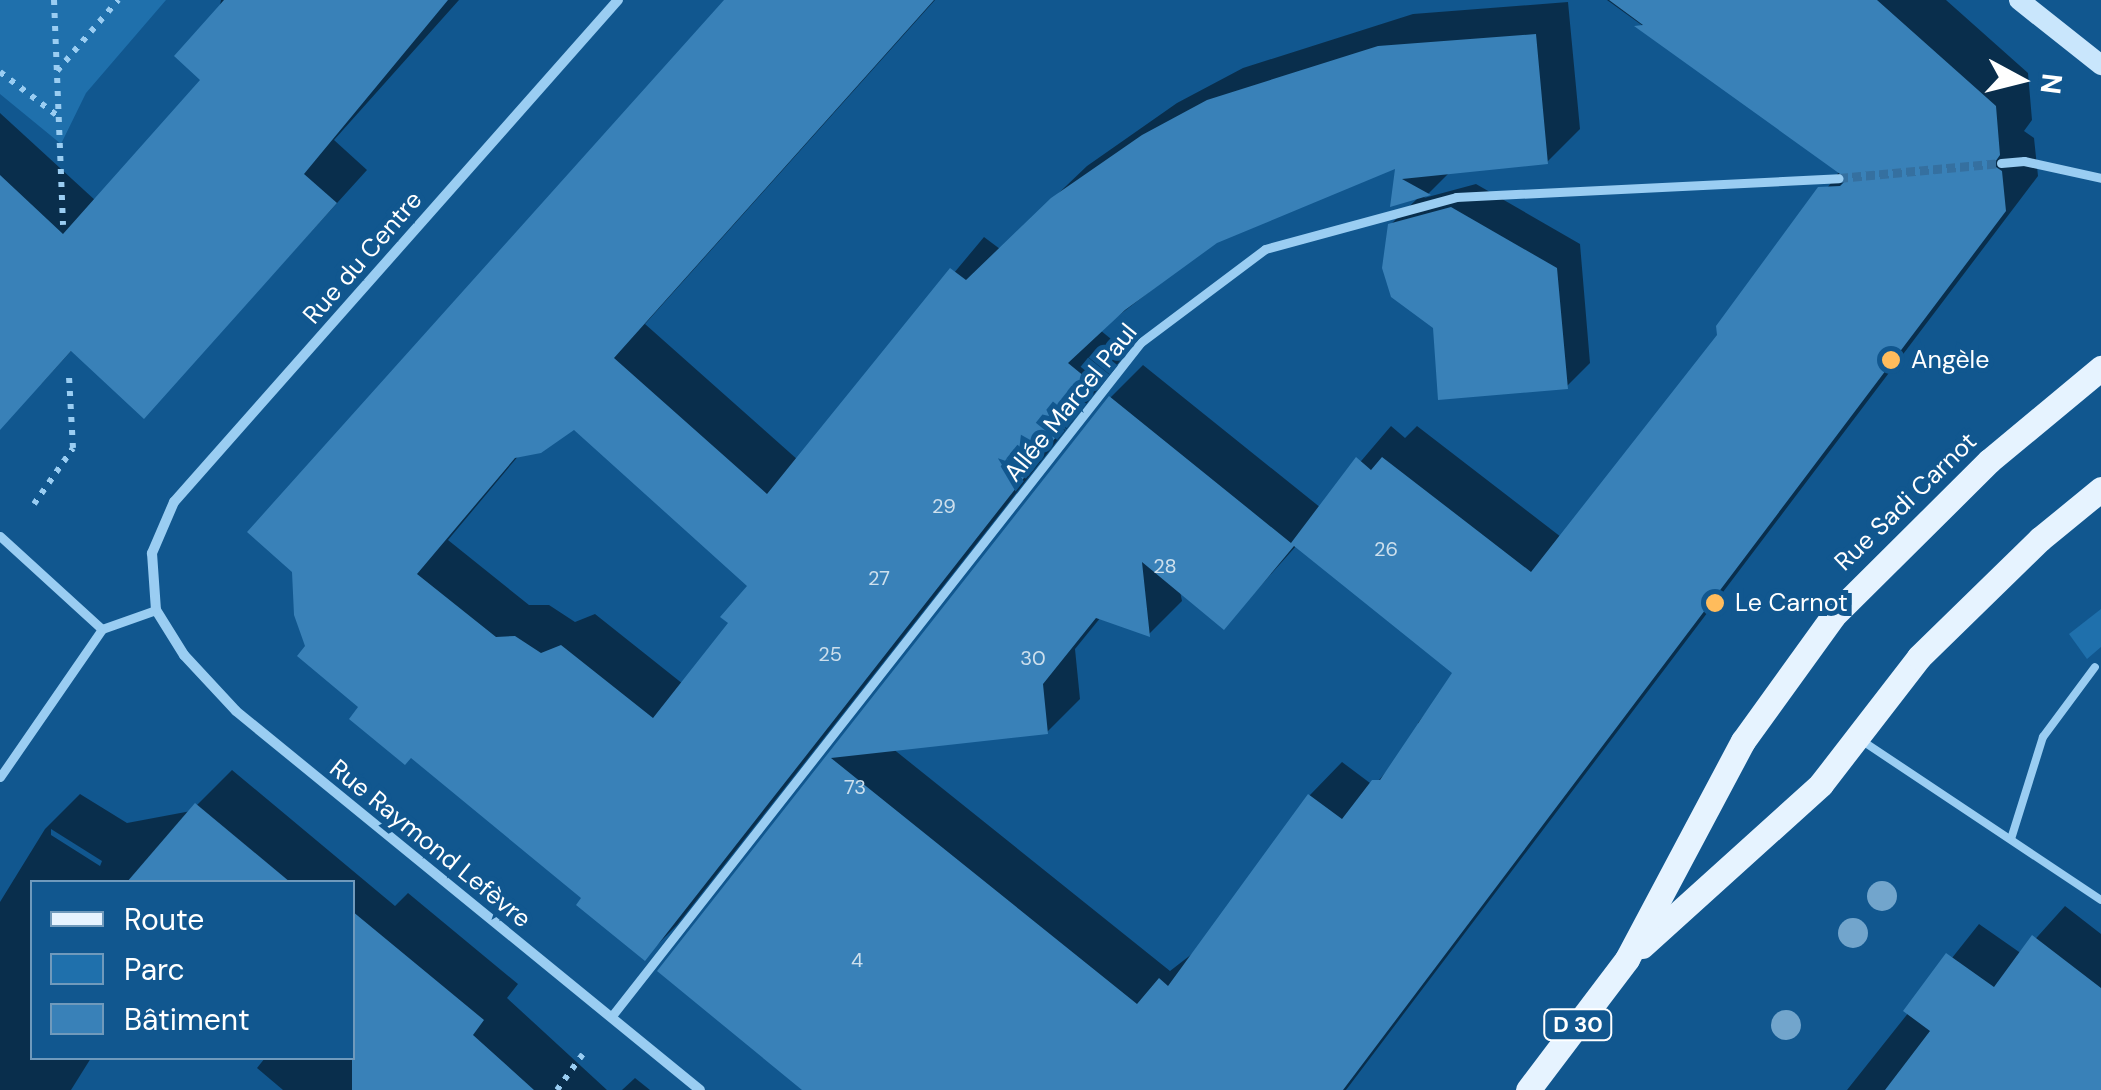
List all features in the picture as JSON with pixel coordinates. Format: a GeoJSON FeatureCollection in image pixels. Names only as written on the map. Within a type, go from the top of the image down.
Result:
{"type":"FeatureCollection","features":[{"type":"Feature","properties":{"kind":"main road"},"geometry":{"type":"LineString","coordinates":[[2019,0],[2101,65]]}},
{"type":"Feature","properties":{"kind":"main road","name":"Rue Sadi Carnot"},"geometry":{"type":"LineString","coordinates":[[1528,1090],[1628,959],[1743,741],[1833,616],[1989,461],[2101,368]]}},
{"type":"Feature","properties":{"kind":"main road","name":"Rue Sadi Carnot"},"geometry":{"type":"LineString","coordinates":[[1628,959],[1820,784],[1919,658],[2040,539],[2101,489]]}},
{"type":"Feature","properties":{"kind":"street","name":"Rue du Centre"},"geometry":{"type":"LineString","coordinates":[[152,552],[174,502],[618,0]]}},
{"type":"Feature","properties":{"kind":"street"},"geometry":{"type":"LineString","coordinates":[[2001,163],[2024,160],[2101,178]]}},
{"type":"Feature","properties":{"kind":"street","name":"Allée Marcel Paul"},"geometry":{"type":"LineString","coordinates":[[611,1017],[1140,343],[1266,250],[1456,197],[1839,178]]}},
{"type":"Feature","properties":{"kind":"street"},"geometry":{"type":"LineString","coordinates":[[4,539],[102,629]]}},
{"type":"Feature","properties":{"kind":"street","name":"Rue Raymond Lefèvre"},"geometry":{"type":"LineString","coordinates":[[152,552],[156,610],[184,654],[236,711],[700,1090]]}},
{"type":"Feature","properties":{"kind":"street"},"geometry":{"type":"LineString","coordinates":[[0,777],[102,629],[156,610]]}},
{"type":"Feature","properties":{"kind":"lane"},"geometry":{"type":"LineString","coordinates":[[2011,839],[2044,737],[2095,668]]}},
{"type":"Feature","properties":{"kind":"lane"},"geometry":{"type":"LineString","coordinates":[[1857,737],[2101,900]]}},
{"type":"Feature","properties":{"kind":"path"},"geometry":{"type":"LineString","coordinates":[[54,0],[63,226]]}},
{"type":"Feature","properties":{"kind":"path"},"geometry":{"type":"LineString","coordinates":[[57,71],[118,0]]}},
{"type":"Feature","properties":{"kind":"path"},"geometry":{"type":"LineString","coordinates":[[0,72],[59,117]]}},
{"type":"Feature","properties":{"kind":"path"},"geometry":{"type":"LineString","coordinates":[[4,539],[74,448],[69,376]]}},
{"type":"Feature","properties":{"kind":"green space"},"geometry":{"type":"Polygon","coordinates":[[[0,0],[166,0],[86,93],[61,144],[0,94],[0,0]]]}},
{"type":"Feature","properties":{"kind":"green space"},"geometry":{"type":"Polygon","coordinates":[[[2101,609],[2101,647],[2087,659],[2069,634],[2101,609]]]}},
{"type":"Feature","properties":{"kind":"building"},"geometry":{"type":"Polygon","coordinates":[[[224,0],[448,0],[304,174],[337,203],[144,419],[71,351],[0,430],[0,175],[63,234],[200,80],[174,56],[224,0]]]}},
{"type":"Feature","properties":{"kind":"building"},"geometry":{"type":"Polygon","coordinates":[[[724,0],[934,0],[614,358],[767,494],[950,268],[966,280],[1051,198],[1142,135],[1207,100],[1378,46],[1536,34],[1548,164],[1402,179],[1431,195],[1390,207],[1395,169],[1217,243],[1125,310],[1068,363],[1096,386],[645,961],[576,905],[581,898],[411,758],[405,765],[349,719],[358,707],[297,656],[305,646],[294,615],[292,572],[247,532],[724,0]],[[574,430],[541,453],[515,458],[417,574],[496,637],[515,636],[541,653],[561,645],[653,718],[728,623],[720,617],[747,586],[574,430]]]}},
{"type":"Feature","properties":{"kind":"building"},"geometry":{"type":"Polygon","coordinates":[[[1609,0],[1877,0],[1996,106],[2000,155],[1993,165],[2002,171],[2006,211],[1343,1090],[802,1090],[657,971],[1109,396],[1291,543],[1356,457],[1371,470],[1382,457],[1531,572],[1717,335],[1716,326],[1818,187],[1840,186],[1847,179],[1634,26],[1643,25],[1609,0]],[[1294,546],[1224,630],[1142,562],[1150,637],[1096,618],[1043,684],[1048,734],[831,758],[1137,1004],[1159,978],[1168,986],[1308,794],[1342,819],[1372,780],[1380,780],[1452,673],[1294,546]]]}},
{"type":"Feature","properties":{"kind":"building"},"geometry":{"type":"Polygon","coordinates":[[[1451,207],[1557,268],[1568,389],[1438,400],[1433,328],[1391,297],[1382,268],[1388,224],[1451,207]]]}},
{"type":"Feature","properties":{"kind":"building"},"geometry":{"type":"Polygon","coordinates":[[[195,803],[288,880],[129,880],[195,803]]]}},
{"type":"Feature","properties":{"kind":"building"},"geometry":{"type":"Polygon","coordinates":[[[355,913],[484,1020],[473,1035],[534,1090],[352,1090],[355,913]]]}},
{"type":"Feature","properties":{"kind":"building"},"geometry":{"type":"Polygon","coordinates":[[[2032,935],[2101,988],[2101,1090],[1885,1090],[1930,1031],[1903,1011],[1946,953],[1994,987],[2032,935]]]}},
{"type":"Feature","properties":{"kind":"tunnel"},"geometry":{"type":"LineString","coordinates":[[1839,178],[2001,163]]}},
{"type":"Feature","properties":{"kind":"place","name":"Angèle"},"geometry":{"type":"Point","coordinates":[1891,360]}},
{"type":"Feature","properties":{"kind":"place","name":"Le Carnot"},"geometry":{"type":"Point","coordinates":[1715,603]}}]}
